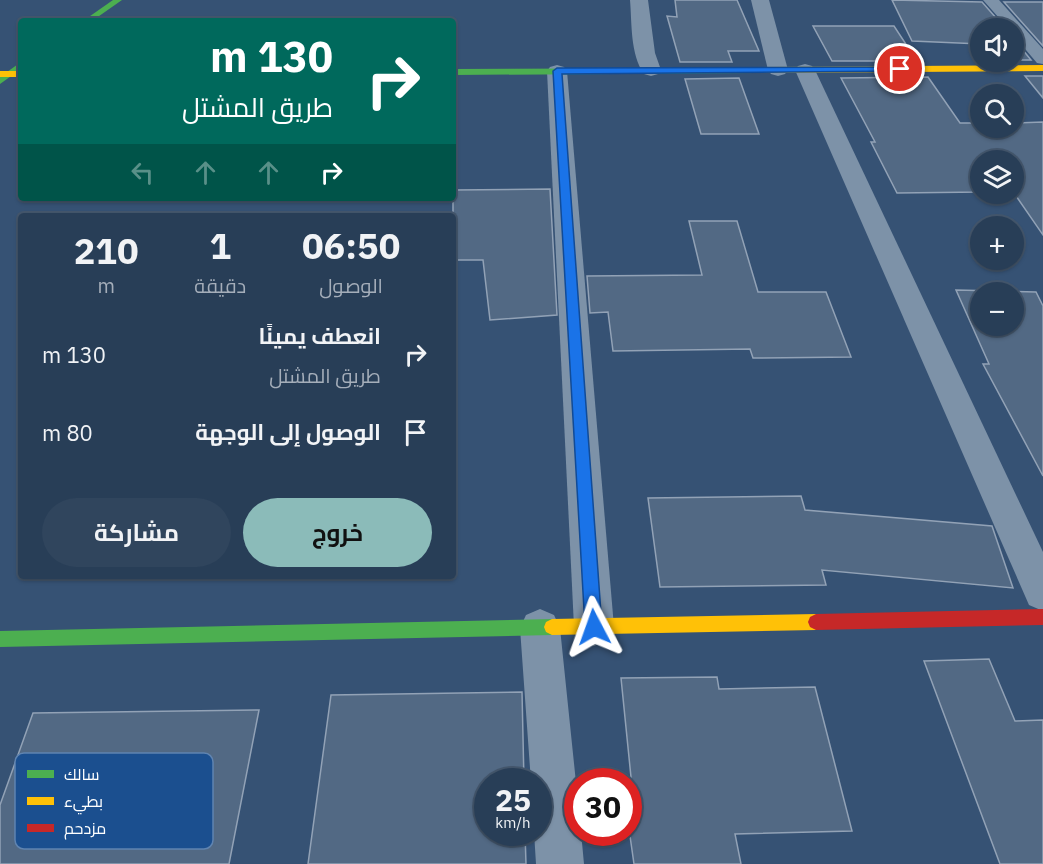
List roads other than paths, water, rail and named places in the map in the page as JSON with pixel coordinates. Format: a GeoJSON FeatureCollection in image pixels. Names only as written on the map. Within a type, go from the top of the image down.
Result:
{"type":"FeatureCollection","features":[{"type":"Feature","properties":{"kind":"main road"},"geometry":{"type":"LineString","coordinates":[[91,18],[118,0]]}},
{"type":"Feature","properties":{"kind":"main road"},"geometry":{"type":"LineString","coordinates":[[456,72],[1043,68]]}},
{"type":"Feature","properties":{"kind":"main road"},"geometry":{"type":"LineString","coordinates":[[0,639],[1043,617]]}},
{"type":"Feature","properties":{"kind":"street"},"geometry":{"type":"LineString","coordinates":[[639,0],[645,53],[651,70]]}},
{"type":"Feature","properties":{"kind":"street"},"geometry":{"type":"LineString","coordinates":[[760,0],[1043,593]]}},
{"type":"Feature","properties":{"kind":"street"},"geometry":{"type":"LineString","coordinates":[[557,71],[594,627]]}},
{"type":"Feature","properties":{"kind":"street"},"geometry":{"type":"LineString","coordinates":[[540,628],[560,864]]}},
{"type":"Feature","properties":{"kind":"lane"},"geometry":{"type":"LineString","coordinates":[[991,0],[1043,59]]}}]}
